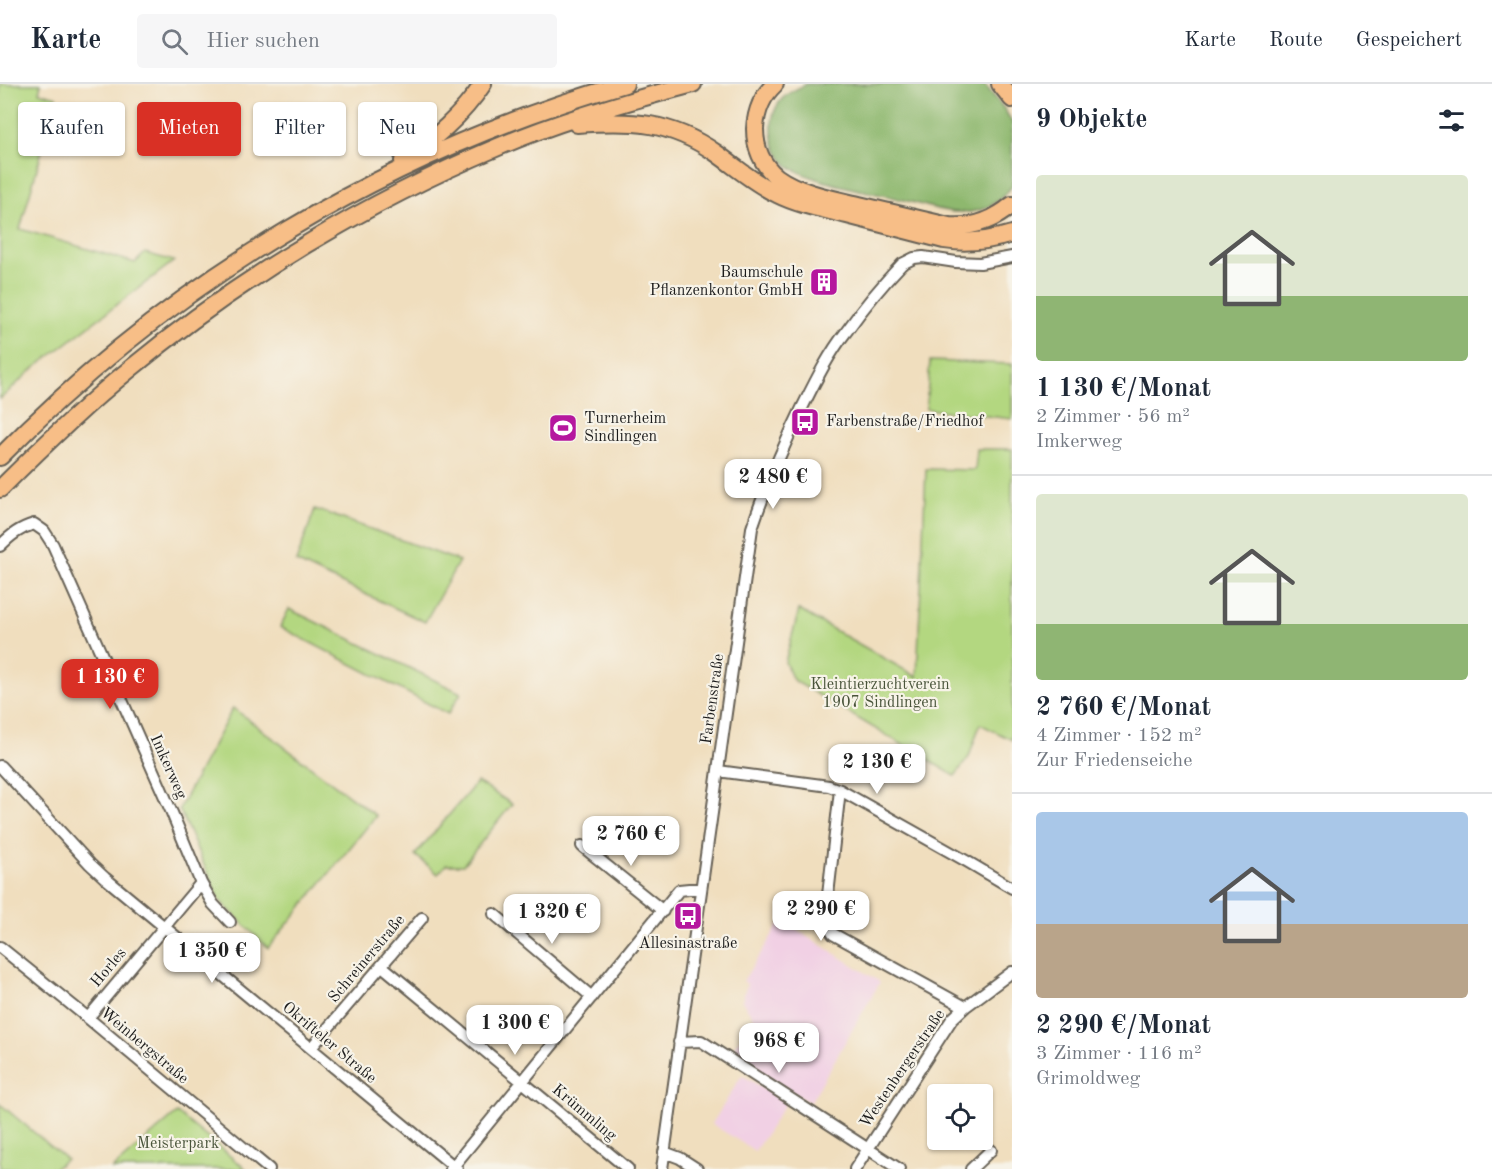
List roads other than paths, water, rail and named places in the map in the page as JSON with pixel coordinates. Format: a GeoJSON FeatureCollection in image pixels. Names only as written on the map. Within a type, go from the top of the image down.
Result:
{"type":"FeatureCollection","features":[{"type":"Feature","properties":{"kind":"highway"},"geometry":{"type":"LineString","coordinates":[[368,186],[444,130],[459,116],[483,84]]}},
{"type":"Feature","properties":{"kind":"highway"},"geometry":{"type":"LineString","coordinates":[[0,457],[27,429],[114,351],[154,319],[252,251],[368,186],[434,155],[547,109],[625,84]]}},
{"type":"Feature","properties":{"kind":"highway"},"geometry":{"type":"LineString","coordinates":[[0,489],[74,417],[129,369],[216,303],[319,237],[398,195],[499,147],[630,100],[693,84]]}},
{"type":"Feature","properties":{"kind":"highway"},"geometry":{"type":"LineString","coordinates":[[776,84],[767,92],[758,111],[755,138],[762,160],[769,169],[787,183],[820,195],[949,226],[963,227],[988,221],[1012,205]]}},
{"type":"Feature","properties":{"kind":"highway"},"geometry":{"type":"LineString","coordinates":[[1000,84],[1012,99]]}},
{"type":"Feature","properties":{"kind":"highway"},"geometry":{"type":"LineString","coordinates":[[1006,84],[1012,88]]}},
{"type":"Feature","properties":{"kind":"highway"},"geometry":{"type":"LineString","coordinates":[[555,125],[623,122],[663,127],[699,142],[775,194],[807,205],[944,240],[984,241],[1012,234]]}},
{"type":"Feature","properties":{"kind":"street","name":"Farbenstraße"},"geometry":{"type":"LineString","coordinates":[[662,1169],[752,528],[764,493],[778,458],[822,369],[846,332],[902,264],[914,258],[923,257],[956,262],[980,262],[1012,257]]}},
{"type":"Feature","properties":{"kind":"street","name":"Imkerweg"},"geometry":{"type":"LineString","coordinates":[[0,546],[23,527],[34,524],[44,531],[53,545],[201,883],[213,904],[230,922]]}},
{"type":"Feature","properties":{"kind":"street","name":"Okrifteler Straße"},"geometry":{"type":"LineString","coordinates":[[0,766],[90,864],[454,1168]]}},
{"type":"Feature","properties":{"kind":"street"},"geometry":{"type":"LineString","coordinates":[[718,771],[829,786],[840,790],[1012,888]]}},
{"type":"Feature","properties":{"kind":"street"},"geometry":{"type":"LineString","coordinates":[[840,790],[825,921],[833,934],[965,1007]]}},
{"type":"Feature","properties":{"kind":"street"},"geometry":{"type":"LineString","coordinates":[[582,846],[663,911]]}},
{"type":"Feature","properties":{"kind":"street","name":"Horles"},"geometry":{"type":"LineString","coordinates":[[88,1018],[201,883]]}},
{"type":"Feature","properties":{"kind":"street"},"geometry":{"type":"LineString","coordinates":[[454,1168],[680,890],[701,889]]}},
{"type":"Feature","properties":{"kind":"street"},"geometry":{"type":"LineString","coordinates":[[494,914],[592,997]]}},
{"type":"Feature","properties":{"kind":"street","name":"Schreinerstraße"},"geometry":{"type":"LineString","coordinates":[[311,1047],[422,918]]}},
{"type":"Feature","properties":{"kind":"street","name":"Weinbergstraße"},"geometry":{"type":"LineString","coordinates":[[0,947],[269,1169]]}},
{"type":"Feature","properties":{"kind":"street","name":"Krümmling"},"geometry":{"type":"LineString","coordinates":[[382,966],[628,1169]]}},
{"type":"Feature","properties":{"kind":"street","name":"Westenbergerstraße"},"geometry":{"type":"LineString","coordinates":[[855,1169],[952,1019],[1012,972]]}},
{"type":"Feature","properties":{"kind":"street"},"geometry":{"type":"LineString","coordinates":[[679,1042],[701,1041],[899,1169]]}},
{"type":"Feature","properties":{"kind":"street"},"geometry":{"type":"LineString","coordinates":[[971,1169],[991,1150]]}},
{"type":"Feature","properties":{"kind":"street"},"geometry":{"type":"LineString","coordinates":[[664,1152],[675,1155],[698,1169]]}},
{"type":"Feature","properties":{"kind":"place","name":"Baumschule Pflanzenkontor GmbH"},"geometry":{"type":"Point","coordinates":[824,282]}},
{"type":"Feature","properties":{"kind":"place","name":"Farbenstraße/Friedhof"},"geometry":{"type":"Point","coordinates":[805,422]}},
{"type":"Feature","properties":{"kind":"place","name":"Turnerheim Sindlingen"},"geometry":{"type":"Point","coordinates":[563,428]}},
{"type":"Feature","properties":{"kind":"place","name":"Allesinastraße"},"geometry":{"type":"Point","coordinates":[688,916]}},
{"type":"Feature","properties":{"kind":"park label","name":"Kleintierzuchtverein 1907 Sindlingen"},"geometry":{"type":"Point","coordinates":[880,694]}},
{"type":"Feature","properties":{"kind":"park label","name":"Meisterpark"},"geometry":{"type":"Point","coordinates":[178,1144]}}]}
